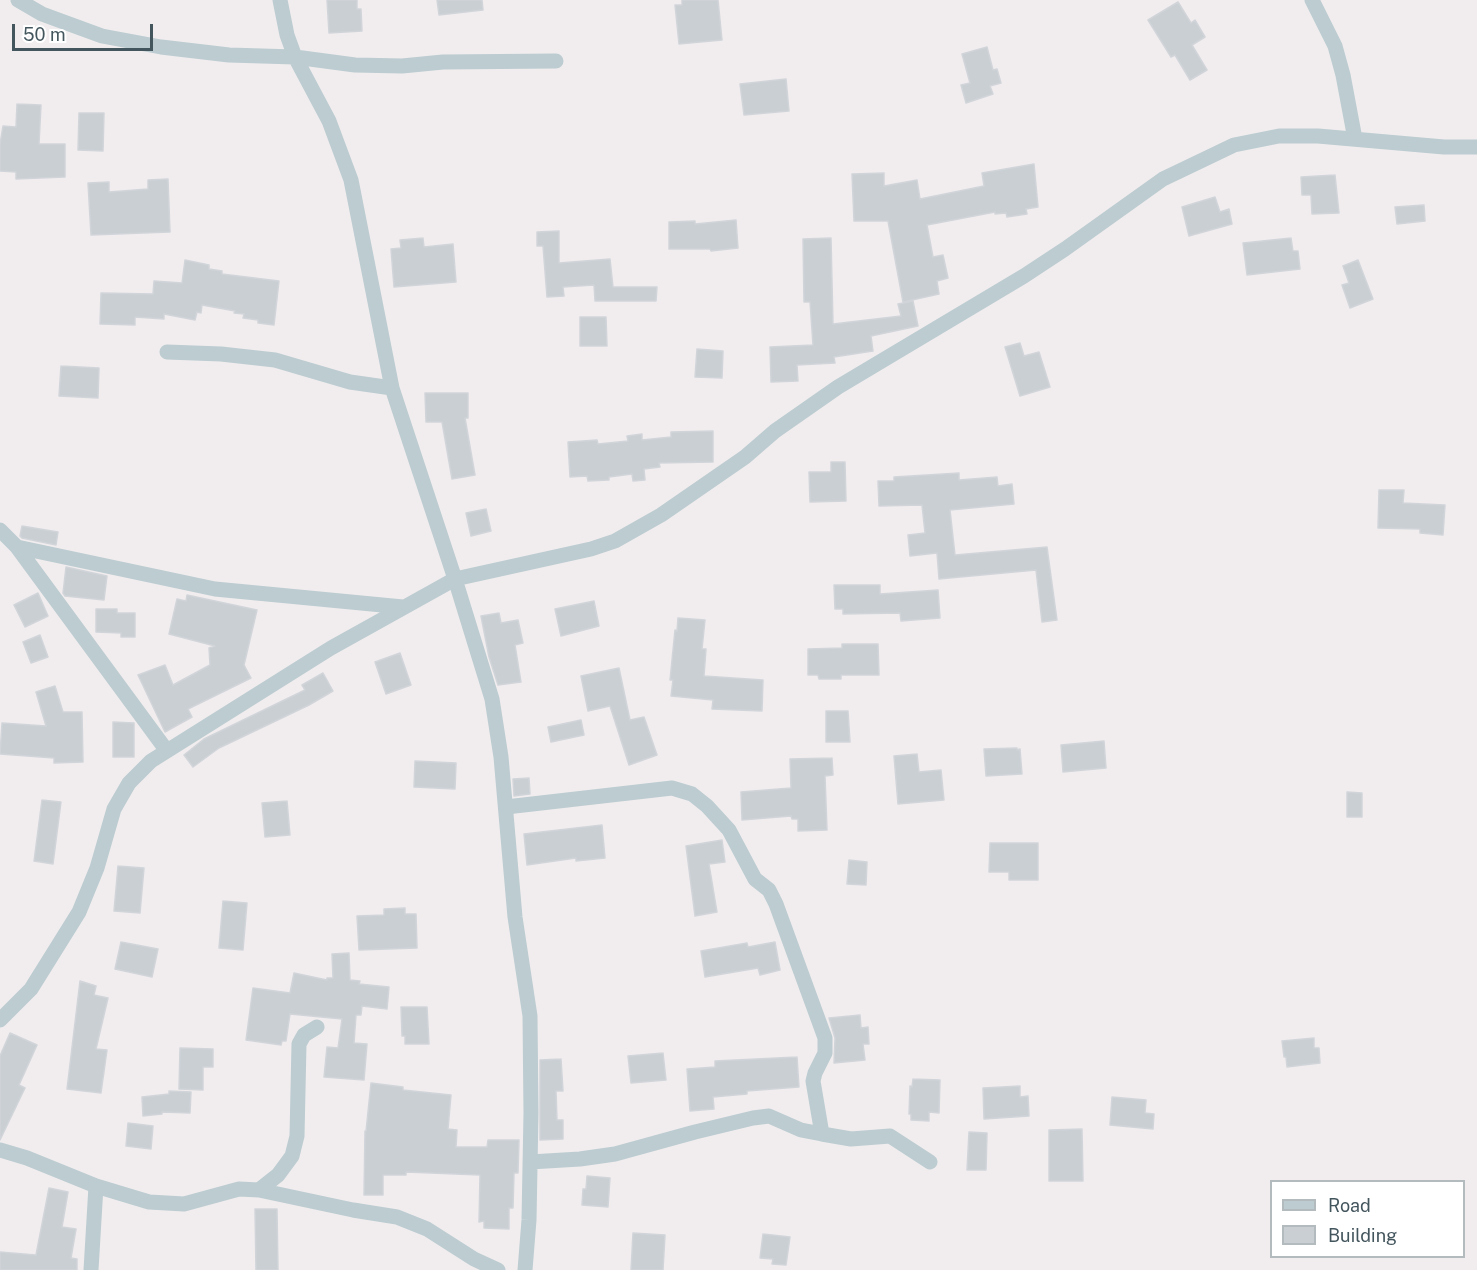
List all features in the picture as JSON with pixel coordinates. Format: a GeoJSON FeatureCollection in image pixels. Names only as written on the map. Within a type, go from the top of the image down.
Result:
{"type":"FeatureCollection","features":[{"type":"Feature","properties":{"kind":"street"},"geometry":{"type":"LineString","coordinates":[[18,0],[42,14],[102,36],[172,49],[229,55],[295,57],[355,65],[402,66],[443,62],[556,61]]}},
{"type":"Feature","properties":{"kind":"street"},"geometry":{"type":"LineString","coordinates":[[280,0],[287,35],[295,57],[329,121],[351,180],[392,388],[492,699],[506,807],[515,917],[530,1016],[530,1220],[525,1270]]}},
{"type":"Feature","properties":{"kind":"street"},"geometry":{"type":"LineString","coordinates":[[1312,0],[1335,46],[1355,139]]}},
{"type":"Feature","properties":{"kind":"street"},"geometry":{"type":"LineString","coordinates":[[0,1020],[31,989],[79,912],[97,868],[114,809],[129,783],[151,762],[167,751],[331,648],[455,579],[591,549],[615,541],[651,521],[745,457],[775,431],[838,387],[1024,276],[1163,179],[1190,165],[1234,146],[1279,136],[1318,136],[1444,147],[1477,147]]}},
{"type":"Feature","properties":{"kind":"street"},"geometry":{"type":"LineString","coordinates":[[166,352],[221,354],[275,360],[350,382],[392,388]]}},
{"type":"Feature","properties":{"kind":"street"},"geometry":{"type":"LineString","coordinates":[[0,530],[17,547],[167,751]]}},
{"type":"Feature","properties":{"kind":"street"},"geometry":{"type":"LineString","coordinates":[[17,547],[215,589],[402,607]]}},
{"type":"Feature","properties":{"kind":"street"},"geometry":{"type":"LineString","coordinates":[[506,807],[672,788],[692,794],[707,806],[729,830],[755,879],[769,890],[776,903],[825,1038],[825,1053],[813,1081],[822,1134]]}},
{"type":"Feature","properties":{"kind":"street"},"geometry":{"type":"LineString","coordinates":[[259,1190],[278,1175],[292,1156],[297,1136],[299,1044],[304,1035],[317,1027]]}},
{"type":"Feature","properties":{"kind":"street"},"geometry":{"type":"LineString","coordinates":[[530,1162],[615,1154],[769,1116],[801,1130],[851,1139],[890,1136],[930,1162]]}},
{"type":"Feature","properties":{"kind":"street"},"geometry":{"type":"LineString","coordinates":[[0,1150],[27,1158],[96,1186],[149,1202],[184,1204],[239,1189],[259,1190],[397,1217],[427,1229],[474,1259],[498,1270]]}},
{"type":"Feature","properties":{"kind":"street"},"geometry":{"type":"LineString","coordinates":[[91,1270],[96,1186]]}},
{"type":"Feature","properties":{"kind":"building"},"geometry":{"type":"Polygon","coordinates":[[[327,0],[357,0],[357,9],[361,9],[362,31],[329,33],[327,0]]]}},
{"type":"Feature","properties":{"kind":"building"},"geometry":{"type":"Polygon","coordinates":[[[437,0],[482,0],[483,10],[439,15],[437,0]]]}},
{"type":"Feature","properties":{"kind":"building"},"geometry":{"type":"Polygon","coordinates":[[[682,0],[718,0],[722,40],[679,44],[675,5],[682,5],[682,0]]]}},
{"type":"Feature","properties":{"kind":"building"},"geometry":{"type":"Polygon","coordinates":[[[1178,2],[1191,23],[1195,20],[1205,37],[1192,45],[1207,70],[1190,80],[1175,55],[1171,57],[1148,20],[1178,2]]]}},
{"type":"Feature","properties":{"kind":"building"},"geometry":{"type":"Polygon","coordinates":[[[987,47],[993,70],[997,69],[1001,83],[990,86],[993,94],[966,103],[961,85],[970,83],[962,54],[987,47]]]}},
{"type":"Feature","properties":{"kind":"building"},"geometry":{"type":"Polygon","coordinates":[[[786,79],[789,111],[744,115],[740,84],[786,79]]]}},
{"type":"Feature","properties":{"kind":"building"},"geometry":{"type":"Polygon","coordinates":[[[17,104],[41,105],[39,144],[65,144],[65,177],[16,179],[16,172],[0,171],[3,126],[16,127],[17,104]]]}},
{"type":"Feature","properties":{"kind":"building"},"geometry":{"type":"Polygon","coordinates":[[[79,113],[104,113],[103,151],[78,150],[79,113]]]}},
{"type":"Feature","properties":{"kind":"building"},"geometry":{"type":"Polygon","coordinates":[[[1034,164],[1038,207],[1026,209],[1027,214],[1007,217],[1006,213],[995,214],[995,212],[927,225],[933,257],[943,255],[948,278],[937,281],[939,294],[903,302],[888,221],[854,221],[852,174],[884,173],[884,186],[917,180],[920,199],[984,186],[982,173],[1034,164]]]}},
{"type":"Feature","properties":{"kind":"building"},"geometry":{"type":"Polygon","coordinates":[[[1335,175],[1339,213],[1312,214],[1311,195],[1302,195],[1301,177],[1335,175]]]}},
{"type":"Feature","properties":{"kind":"building"},"geometry":{"type":"Polygon","coordinates":[[[168,179],[170,232],[91,235],[88,183],[109,182],[109,192],[148,189],[148,180],[168,179]]]}},
{"type":"Feature","properties":{"kind":"building"},"geometry":{"type":"Polygon","coordinates":[[[1215,197],[1220,212],[1229,209],[1232,224],[1189,236],[1182,207],[1215,197]]]}},
{"type":"Feature","properties":{"kind":"building"},"geometry":{"type":"Polygon","coordinates":[[[1424,205],[1425,221],[1397,224],[1395,207],[1424,205]]]}},
{"type":"Feature","properties":{"kind":"building"},"geometry":{"type":"Polygon","coordinates":[[[736,220],[738,248],[711,251],[710,249],[669,249],[669,222],[695,221],[695,224],[736,220]]]}},
{"type":"Feature","properties":{"kind":"building"},"geometry":{"type":"Polygon","coordinates":[[[559,231],[559,263],[610,259],[613,287],[657,287],[656,301],[595,301],[594,285],[563,287],[564,296],[547,297],[543,246],[537,246],[537,232],[559,231]]]}},
{"type":"Feature","properties":{"kind":"building"},"geometry":{"type":"Polygon","coordinates":[[[423,238],[424,247],[453,244],[456,282],[394,287],[391,249],[401,248],[400,240],[423,238]]]}},
{"type":"Feature","properties":{"kind":"building"},"geometry":{"type":"Polygon","coordinates":[[[831,238],[833,324],[901,316],[898,304],[913,301],[918,326],[871,336],[873,351],[834,357],[835,363],[797,365],[798,381],[771,382],[770,347],[813,345],[810,302],[804,302],[803,239],[831,238]]]}},
{"type":"Feature","properties":{"kind":"building"},"geometry":{"type":"Polygon","coordinates":[[[1291,238],[1293,251],[1298,251],[1300,269],[1247,275],[1243,243],[1291,238]]]}},
{"type":"Feature","properties":{"kind":"building"},"geometry":{"type":"Polygon","coordinates":[[[185,260],[209,265],[209,269],[222,271],[222,274],[279,281],[274,325],[243,318],[244,314],[234,313],[235,311],[202,305],[201,313],[197,312],[195,320],[164,314],[164,319],[135,317],[135,325],[100,324],[101,293],[153,294],[154,281],[182,283],[185,260]]]}},
{"type":"Feature","properties":{"kind":"building"},"geometry":{"type":"Polygon","coordinates":[[[1358,260],[1373,299],[1350,308],[1342,285],[1349,283],[1343,266],[1358,260]]]}},
{"type":"Feature","properties":{"kind":"building"},"geometry":{"type":"Polygon","coordinates":[[[580,317],[606,317],[607,346],[580,346],[580,317]]]}},
{"type":"Feature","properties":{"kind":"building"},"geometry":{"type":"Polygon","coordinates":[[[1020,343],[1024,356],[1039,352],[1050,387],[1020,396],[1005,347],[1020,343]]]}},
{"type":"Feature","properties":{"kind":"building"},"geometry":{"type":"Polygon","coordinates":[[[697,349],[723,351],[722,378],[695,377],[697,349]]]}},
{"type":"Feature","properties":{"kind":"building"},"geometry":{"type":"Polygon","coordinates":[[[61,366],[99,368],[98,398],[59,396],[61,366]]]}},
{"type":"Feature","properties":{"kind":"building"},"geometry":{"type":"Polygon","coordinates":[[[425,393],[468,393],[468,418],[465,418],[475,475],[452,479],[442,422],[426,422],[425,393]]]}},
{"type":"Feature","properties":{"kind":"building"},"geometry":{"type":"Polygon","coordinates":[[[713,431],[713,462],[659,463],[660,467],[644,469],[645,480],[633,481],[632,474],[609,477],[609,480],[588,481],[587,476],[570,477],[568,442],[597,440],[598,444],[628,441],[627,436],[642,434],[642,440],[671,437],[671,432],[713,431]]]}},
{"type":"Feature","properties":{"kind":"building"},"geometry":{"type":"Polygon","coordinates":[[[831,462],[845,462],[846,501],[810,502],[809,472],[831,472],[831,462]]]}},
{"type":"Feature","properties":{"kind":"building"},"geometry":{"type":"Polygon","coordinates":[[[959,473],[959,480],[997,477],[998,486],[1012,484],[1014,504],[950,510],[955,555],[1047,547],[1057,620],[1042,622],[1036,570],[939,579],[937,553],[910,556],[908,535],[925,533],[922,505],[879,506],[878,481],[894,481],[894,477],[959,473]]]}},
{"type":"Feature","properties":{"kind":"building"},"geometry":{"type":"Polygon","coordinates":[[[1379,490],[1404,490],[1403,503],[1445,505],[1443,535],[1420,533],[1420,529],[1378,528],[1379,490]]]}},
{"type":"Feature","properties":{"kind":"building"},"geometry":{"type":"Polygon","coordinates":[[[486,509],[491,531],[471,536],[466,513],[486,509]]]}},
{"type":"Feature","properties":{"kind":"building"},"geometry":{"type":"Polygon","coordinates":[[[22,526],[58,532],[56,545],[22,538],[20,536],[22,526]]]}},
{"type":"Feature","properties":{"kind":"building"},"geometry":{"type":"Polygon","coordinates":[[[66,567],[107,576],[104,600],[65,596],[63,593],[66,567]]]}},
{"type":"Feature","properties":{"kind":"building"},"geometry":{"type":"Polygon","coordinates":[[[834,585],[880,585],[880,594],[938,590],[940,618],[901,621],[900,613],[843,614],[843,609],[835,609],[834,585]]]}},
{"type":"Feature","properties":{"kind":"building"},"geometry":{"type":"Polygon","coordinates":[[[38,593],[48,616],[25,627],[14,605],[38,593]]]}},
{"type":"Feature","properties":{"kind":"building"},"geometry":{"type":"Polygon","coordinates":[[[187,595],[257,610],[244,665],[251,678],[188,709],[192,717],[165,732],[138,675],[165,665],[173,685],[210,665],[209,648],[215,646],[169,634],[177,599],[186,601],[187,595]]]}},
{"type":"Feature","properties":{"kind":"building"},"geometry":{"type":"Polygon","coordinates":[[[594,601],[599,626],[561,636],[555,609],[594,601]]]}},
{"type":"Feature","properties":{"kind":"building"},"geometry":{"type":"Polygon","coordinates":[[[96,609],[117,609],[117,613],[135,613],[135,637],[121,637],[121,633],[96,632],[96,609]]]}},
{"type":"Feature","properties":{"kind":"building"},"geometry":{"type":"Polygon","coordinates":[[[499,613],[501,623],[518,620],[523,643],[515,645],[521,682],[498,685],[489,657],[481,616],[499,613]]]}},
{"type":"Feature","properties":{"kind":"building"},"geometry":{"type":"Polygon","coordinates":[[[678,618],[705,620],[702,649],[706,649],[704,676],[763,680],[762,711],[712,709],[713,700],[671,696],[673,680],[670,680],[678,618]]]}},
{"type":"Feature","properties":{"kind":"building"},"geometry":{"type":"Polygon","coordinates":[[[40,635],[48,657],[31,663],[23,642],[40,635]]]}},
{"type":"Feature","properties":{"kind":"building"},"geometry":{"type":"Polygon","coordinates":[[[842,644],[878,644],[879,675],[841,675],[841,679],[819,679],[818,675],[808,675],[808,649],[842,648],[842,644]]]}},
{"type":"Feature","properties":{"kind":"building"},"geometry":{"type":"Polygon","coordinates":[[[400,653],[411,685],[386,694],[375,662],[400,653]]]}},
{"type":"Feature","properties":{"kind":"building"},"geometry":{"type":"Polygon","coordinates":[[[619,668],[630,720],[644,717],[657,755],[629,765],[610,706],[588,711],[581,676],[619,668]]]}},
{"type":"Feature","properties":{"kind":"building"},"geometry":{"type":"Polygon","coordinates":[[[323,673],[333,691],[219,748],[193,767],[184,755],[204,739],[305,690],[302,685],[323,673]]]}},
{"type":"Feature","properties":{"kind":"building"},"geometry":{"type":"Polygon","coordinates":[[[55,686],[63,712],[82,712],[83,762],[54,763],[54,758],[0,754],[2,723],[46,726],[36,692],[55,686]]]}},
{"type":"Feature","properties":{"kind":"building"},"geometry":{"type":"Polygon","coordinates":[[[826,711],[848,711],[850,742],[826,742],[826,711]]]}},
{"type":"Feature","properties":{"kind":"building"},"geometry":{"type":"Polygon","coordinates":[[[581,720],[584,735],[551,742],[548,727],[581,720]]]}},
{"type":"Feature","properties":{"kind":"building"},"geometry":{"type":"Polygon","coordinates":[[[113,722],[134,723],[134,757],[113,757],[113,722]]]}},
{"type":"Feature","properties":{"kind":"building"},"geometry":{"type":"Polygon","coordinates":[[[1104,741],[1106,768],[1063,772],[1061,745],[1104,741]]]}},
{"type":"Feature","properties":{"kind":"building"},"geometry":{"type":"Polygon","coordinates":[[[1017,748],[1017,750],[1020,749],[1022,774],[986,776],[984,749],[1017,748]]]}},
{"type":"Feature","properties":{"kind":"building"},"geometry":{"type":"Polygon","coordinates":[[[917,754],[919,772],[941,770],[944,800],[898,804],[894,756],[917,754]]]}},
{"type":"Feature","properties":{"kind":"building"},"geometry":{"type":"Polygon","coordinates":[[[832,758],[833,775],[825,776],[827,830],[798,831],[798,819],[792,819],[791,816],[742,820],[741,792],[791,788],[790,759],[832,758]]]}},
{"type":"Feature","properties":{"kind":"building"},"geometry":{"type":"Polygon","coordinates":[[[415,761],[456,763],[455,789],[414,787],[415,761]]]}},
{"type":"Feature","properties":{"kind":"building"},"geometry":{"type":"Polygon","coordinates":[[[529,778],[530,794],[514,796],[513,779],[529,778]]]}},
{"type":"Feature","properties":{"kind":"building"},"geometry":{"type":"Polygon","coordinates":[[[1347,792],[1362,793],[1362,817],[1347,817],[1347,792]]]}},
{"type":"Feature","properties":{"kind":"building"},"geometry":{"type":"Polygon","coordinates":[[[42,800],[61,802],[53,864],[34,861],[42,800]]]}},
{"type":"Feature","properties":{"kind":"building"},"geometry":{"type":"Polygon","coordinates":[[[287,801],[290,835],[265,837],[262,803],[287,801]]]}},
{"type":"Feature","properties":{"kind":"building"},"geometry":{"type":"Polygon","coordinates":[[[602,825],[605,858],[576,861],[576,858],[527,865],[524,834],[602,825]]]}},
{"type":"Feature","properties":{"kind":"building"},"geometry":{"type":"Polygon","coordinates":[[[722,840],[725,862],[709,864],[717,912],[695,916],[686,846],[722,840]]]}},
{"type":"Feature","properties":{"kind":"building"},"geometry":{"type":"Polygon","coordinates":[[[990,843],[1038,843],[1038,880],[1009,880],[1009,872],[989,872],[990,843]]]}},
{"type":"Feature","properties":{"kind":"building"},"geometry":{"type":"Polygon","coordinates":[[[849,860],[867,862],[866,885],[847,884],[849,860]]]}},
{"type":"Feature","properties":{"kind":"building"},"geometry":{"type":"Polygon","coordinates":[[[118,866],[144,868],[140,913],[114,911],[118,866]]]}},
{"type":"Feature","properties":{"kind":"building"},"geometry":{"type":"Polygon","coordinates":[[[223,901],[247,903],[243,950],[219,948],[223,901]]]}},
{"type":"Feature","properties":{"kind":"building"},"geometry":{"type":"Polygon","coordinates":[[[405,908],[405,914],[416,914],[417,948],[359,950],[357,916],[384,915],[384,909],[405,908]]]}},
{"type":"Feature","properties":{"kind":"building"},"geometry":{"type":"Polygon","coordinates":[[[121,942],[158,949],[152,977],[115,969],[121,942]]]}},
{"type":"Feature","properties":{"kind":"building"},"geometry":{"type":"Polygon","coordinates":[[[775,942],[780,970],[760,975],[758,968],[705,977],[701,951],[747,943],[748,947],[775,942]]]}},
{"type":"Feature","properties":{"kind":"building"},"geometry":{"type":"Polygon","coordinates":[[[349,953],[350,980],[360,981],[359,984],[389,987],[387,1009],[362,1006],[361,1015],[356,1015],[354,1043],[367,1044],[364,1080],[324,1077],[327,1047],[338,1048],[342,1019],[290,1014],[286,1041],[282,1041],[281,1045],[246,1040],[253,988],[290,993],[294,973],[327,980],[327,978],[333,978],[332,954],[349,953]]]}},
{"type":"Feature","properties":{"kind":"building"},"geometry":{"type":"Polygon","coordinates":[[[80,981],[96,986],[94,995],[108,998],[96,1049],[107,1050],[101,1093],[67,1089],[80,981]]]}},
{"type":"Feature","properties":{"kind":"building"},"geometry":{"type":"Polygon","coordinates":[[[401,1007],[427,1007],[429,1044],[405,1044],[405,1036],[402,1036],[401,1007]]]}},
{"type":"Feature","properties":{"kind":"building"},"geometry":{"type":"Polygon","coordinates":[[[860,1015],[861,1028],[868,1027],[869,1044],[863,1044],[865,1060],[834,1063],[835,1038],[829,1018],[860,1015]]]}},
{"type":"Feature","properties":{"kind":"building"},"geometry":{"type":"Polygon","coordinates":[[[10,1033],[37,1045],[19,1085],[25,1088],[0,1140],[0,1056],[10,1033]]]}},
{"type":"Feature","properties":{"kind":"building"},"geometry":{"type":"Polygon","coordinates":[[[1314,1038],[1314,1048],[1319,1048],[1320,1063],[1287,1067],[1282,1041],[1314,1038]]]}},
{"type":"Feature","properties":{"kind":"building"},"geometry":{"type":"Polygon","coordinates":[[[180,1048],[213,1049],[213,1067],[203,1067],[203,1090],[179,1089],[180,1048]]]}},
{"type":"Feature","properties":{"kind":"building"},"geometry":{"type":"Polygon","coordinates":[[[663,1053],[666,1080],[631,1083],[628,1056],[663,1053]]]}},
{"type":"Feature","properties":{"kind":"building"},"geometry":{"type":"Polygon","coordinates":[[[797,1057],[799,1087],[747,1091],[747,1094],[713,1097],[714,1109],[690,1111],[687,1069],[715,1067],[715,1061],[797,1057]]]}},
{"type":"Feature","properties":{"kind":"building"},"geometry":{"type":"Polygon","coordinates":[[[561,1059],[563,1091],[556,1091],[557,1120],[563,1120],[563,1139],[540,1140],[540,1060],[561,1059]]]}},
{"type":"Feature","properties":{"kind":"building"},"geometry":{"type":"Polygon","coordinates":[[[913,1079],[940,1080],[939,1113],[929,1112],[929,1121],[911,1120],[911,1114],[909,1114],[910,1086],[912,1087],[913,1079]]]}},
{"type":"Feature","properties":{"kind":"building"},"geometry":{"type":"Polygon","coordinates":[[[371,1083],[403,1087],[403,1090],[451,1095],[448,1129],[457,1130],[456,1147],[487,1147],[488,1140],[519,1140],[518,1173],[514,1173],[513,1208],[509,1208],[509,1229],[484,1228],[484,1221],[479,1222],[480,1175],[406,1172],[406,1175],[383,1175],[383,1195],[364,1195],[365,1131],[371,1083]]]}},
{"type":"Feature","properties":{"kind":"building"},"geometry":{"type":"Polygon","coordinates":[[[1020,1086],[1020,1097],[1028,1096],[1029,1116],[984,1119],[983,1088],[1020,1086]]]}},
{"type":"Feature","properties":{"kind":"building"},"geometry":{"type":"Polygon","coordinates":[[[169,1091],[191,1092],[190,1113],[162,1112],[162,1114],[143,1116],[142,1097],[169,1094],[169,1091]]]}},
{"type":"Feature","properties":{"kind":"building"},"geometry":{"type":"Polygon","coordinates":[[[1112,1097],[1146,1100],[1145,1113],[1154,1114],[1153,1129],[1110,1125],[1112,1097]]]}},
{"type":"Feature","properties":{"kind":"building"},"geometry":{"type":"Polygon","coordinates":[[[128,1123],[153,1126],[151,1149],[126,1146],[128,1123]]]}},
{"type":"Feature","properties":{"kind":"building"},"geometry":{"type":"Polygon","coordinates":[[[1082,1129],[1083,1181],[1049,1181],[1049,1130],[1082,1129]]]}},
{"type":"Feature","properties":{"kind":"building"},"geometry":{"type":"Polygon","coordinates":[[[969,1132],[987,1133],[986,1170],[967,1170],[969,1132]]]}},
{"type":"Feature","properties":{"kind":"building"},"geometry":{"type":"Polygon","coordinates":[[[587,1176],[610,1178],[608,1207],[582,1205],[587,1176]]]}},
{"type":"Feature","properties":{"kind":"building"},"geometry":{"type":"Polygon","coordinates":[[[49,1188],[68,1192],[62,1227],[76,1229],[71,1258],[77,1259],[77,1270],[0,1270],[0,1252],[36,1255],[49,1188]]]}},
{"type":"Feature","properties":{"kind":"building"},"geometry":{"type":"Polygon","coordinates":[[[255,1209],[277,1209],[278,1270],[256,1270],[255,1209]]]}},
{"type":"Feature","properties":{"kind":"building"},"geometry":{"type":"Polygon","coordinates":[[[633,1233],[665,1235],[663,1270],[631,1270],[633,1233]]]}},
{"type":"Feature","properties":{"kind":"building"},"geometry":{"type":"Polygon","coordinates":[[[763,1234],[790,1237],[786,1265],[772,1264],[773,1259],[760,1258],[763,1234]]]}}]}
